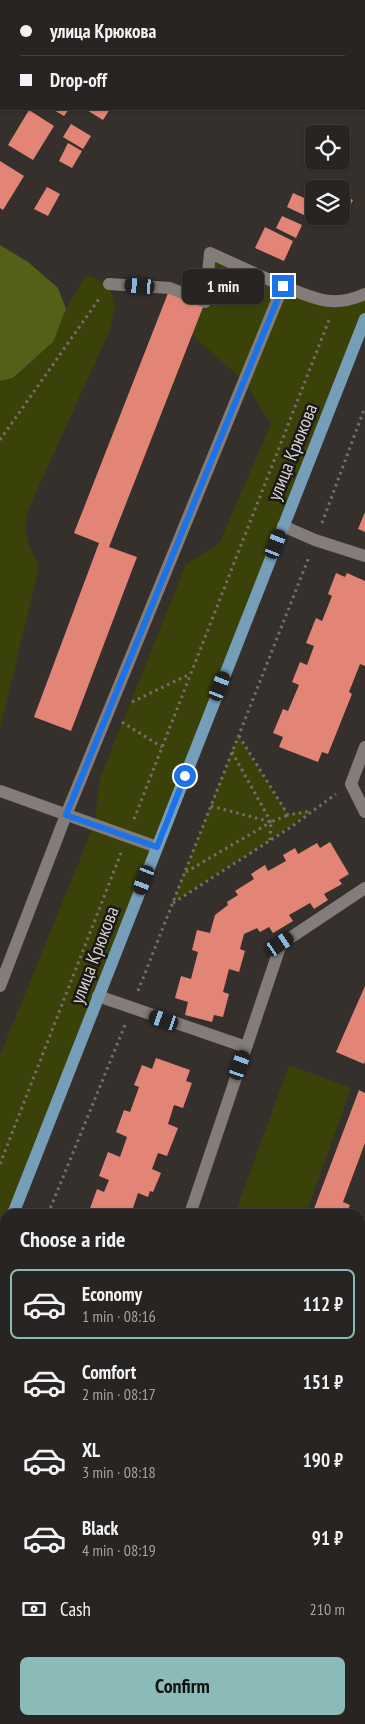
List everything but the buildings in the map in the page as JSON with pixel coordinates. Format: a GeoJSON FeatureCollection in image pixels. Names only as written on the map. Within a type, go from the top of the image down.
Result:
{"type":"FeatureCollection","features":[{"type":"Feature","properties":{"kind":"main road","name":"улица Крюкова"},"geometry":{"type":"LineString","coordinates":[[15,1209],[365,319]]}},
{"type":"Feature","properties":{"kind":"street"},"geometry":{"type":"LineString","coordinates":[[109,284],[170,288],[205,302],[210,254],[320,300],[336,303],[365,294]]}},
{"type":"Feature","properties":{"kind":"street"},"geometry":{"type":"LineString","coordinates":[[0,986],[66,815],[283,286]]}},
{"type":"Feature","properties":{"kind":"street"},"geometry":{"type":"LineString","coordinates":[[283,526],[315,540],[365,556]]}},
{"type":"Feature","properties":{"kind":"street"},"geometry":{"type":"LineString","coordinates":[[365,747],[350,784],[365,812]]}},
{"type":"Feature","properties":{"kind":"street"},"geometry":{"type":"LineString","coordinates":[[0,791],[157,847]]}},
{"type":"Feature","properties":{"kind":"street"},"geometry":{"type":"LineString","coordinates":[[192,1209],[280,944],[365,888]]}},
{"type":"Feature","properties":{"kind":"street"},"geometry":{"type":"LineString","coordinates":[[98,996],[246,1047]]}},
{"type":"Feature","properties":{"kind":"path"},"geometry":{"type":"LineString","coordinates":[[0,440],[109,284]]}},
{"type":"Feature","properties":{"kind":"path"},"geometry":{"type":"LineString","coordinates":[[133,821],[336,303]]}},
{"type":"Feature","properties":{"kind":"path"},"geometry":{"type":"LineString","coordinates":[[50,1209],[132,1008],[365,407]]}},
{"type":"Feature","properties":{"kind":"path"},"geometry":{"type":"LineString","coordinates":[[108,714],[190,674]]}},
{"type":"Feature","properties":{"kind":"path"},"geometry":{"type":"LineString","coordinates":[[108,714],[162,747]]}},
{"type":"Feature","properties":{"kind":"path"},"geometry":{"type":"LineString","coordinates":[[238,736],[288,814]]}},
{"type":"Feature","properties":{"kind":"path"},"geometry":{"type":"LineString","coordinates":[[232,752],[271,822],[270,840]]}},
{"type":"Feature","properties":{"kind":"path"},"geometry":{"type":"LineString","coordinates":[[172,903],[270,840],[350,784]]}},
{"type":"Feature","properties":{"kind":"path"},"geometry":{"type":"LineString","coordinates":[[211,806],[271,822]]}},
{"type":"Feature","properties":{"kind":"path"},"geometry":{"type":"LineString","coordinates":[[185,873],[271,822],[288,814],[313,810]]}},
{"type":"Feature","properties":{"kind":"path"},"geometry":{"type":"LineString","coordinates":[[0,1164],[122,849]]}},
{"type":"Feature","properties":{"kind":"green space"},"geometry":{"type":"Polygon","coordinates":[[[0,245],[28,262],[58,288],[66,309],[53,342],[13,378],[0,381],[0,245]]]}},
{"type":"Feature","properties":{"kind":"green space"},"geometry":{"type":"Polygon","coordinates":[[[210,253],[320,300],[365,294],[365,319],[15,1209],[0,1209],[0,1055],[94,825],[100,778],[186,564],[219,544],[271,424],[244,381],[192,335],[205,302],[210,253]]]}},
{"type":"Feature","properties":{"kind":"green space"},"geometry":{"type":"Polygon","coordinates":[[[86,275],[109,284],[115,306],[109,332],[28,510],[25,530],[30,548],[37,562],[37,576],[0,728],[0,381],[14,378],[53,342],[66,309],[86,275]]]}},
{"type":"Feature","properties":{"kind":"green space"},"geometry":{"type":"Polygon","coordinates":[[[238,736],[288,814],[313,810],[172,903],[238,736]]]}},
{"type":"Feature","properties":{"kind":"green space"},"geometry":{"type":"Polygon","coordinates":[[[289,1065],[351,1088],[308,1209],[237,1209],[289,1065]]]}},
{"type":"Feature","properties":{"kind":"route"},"geometry":{"type":"LineString","coordinates":[[185,776],[157,847],[66,815],[283,286]]}}]}
